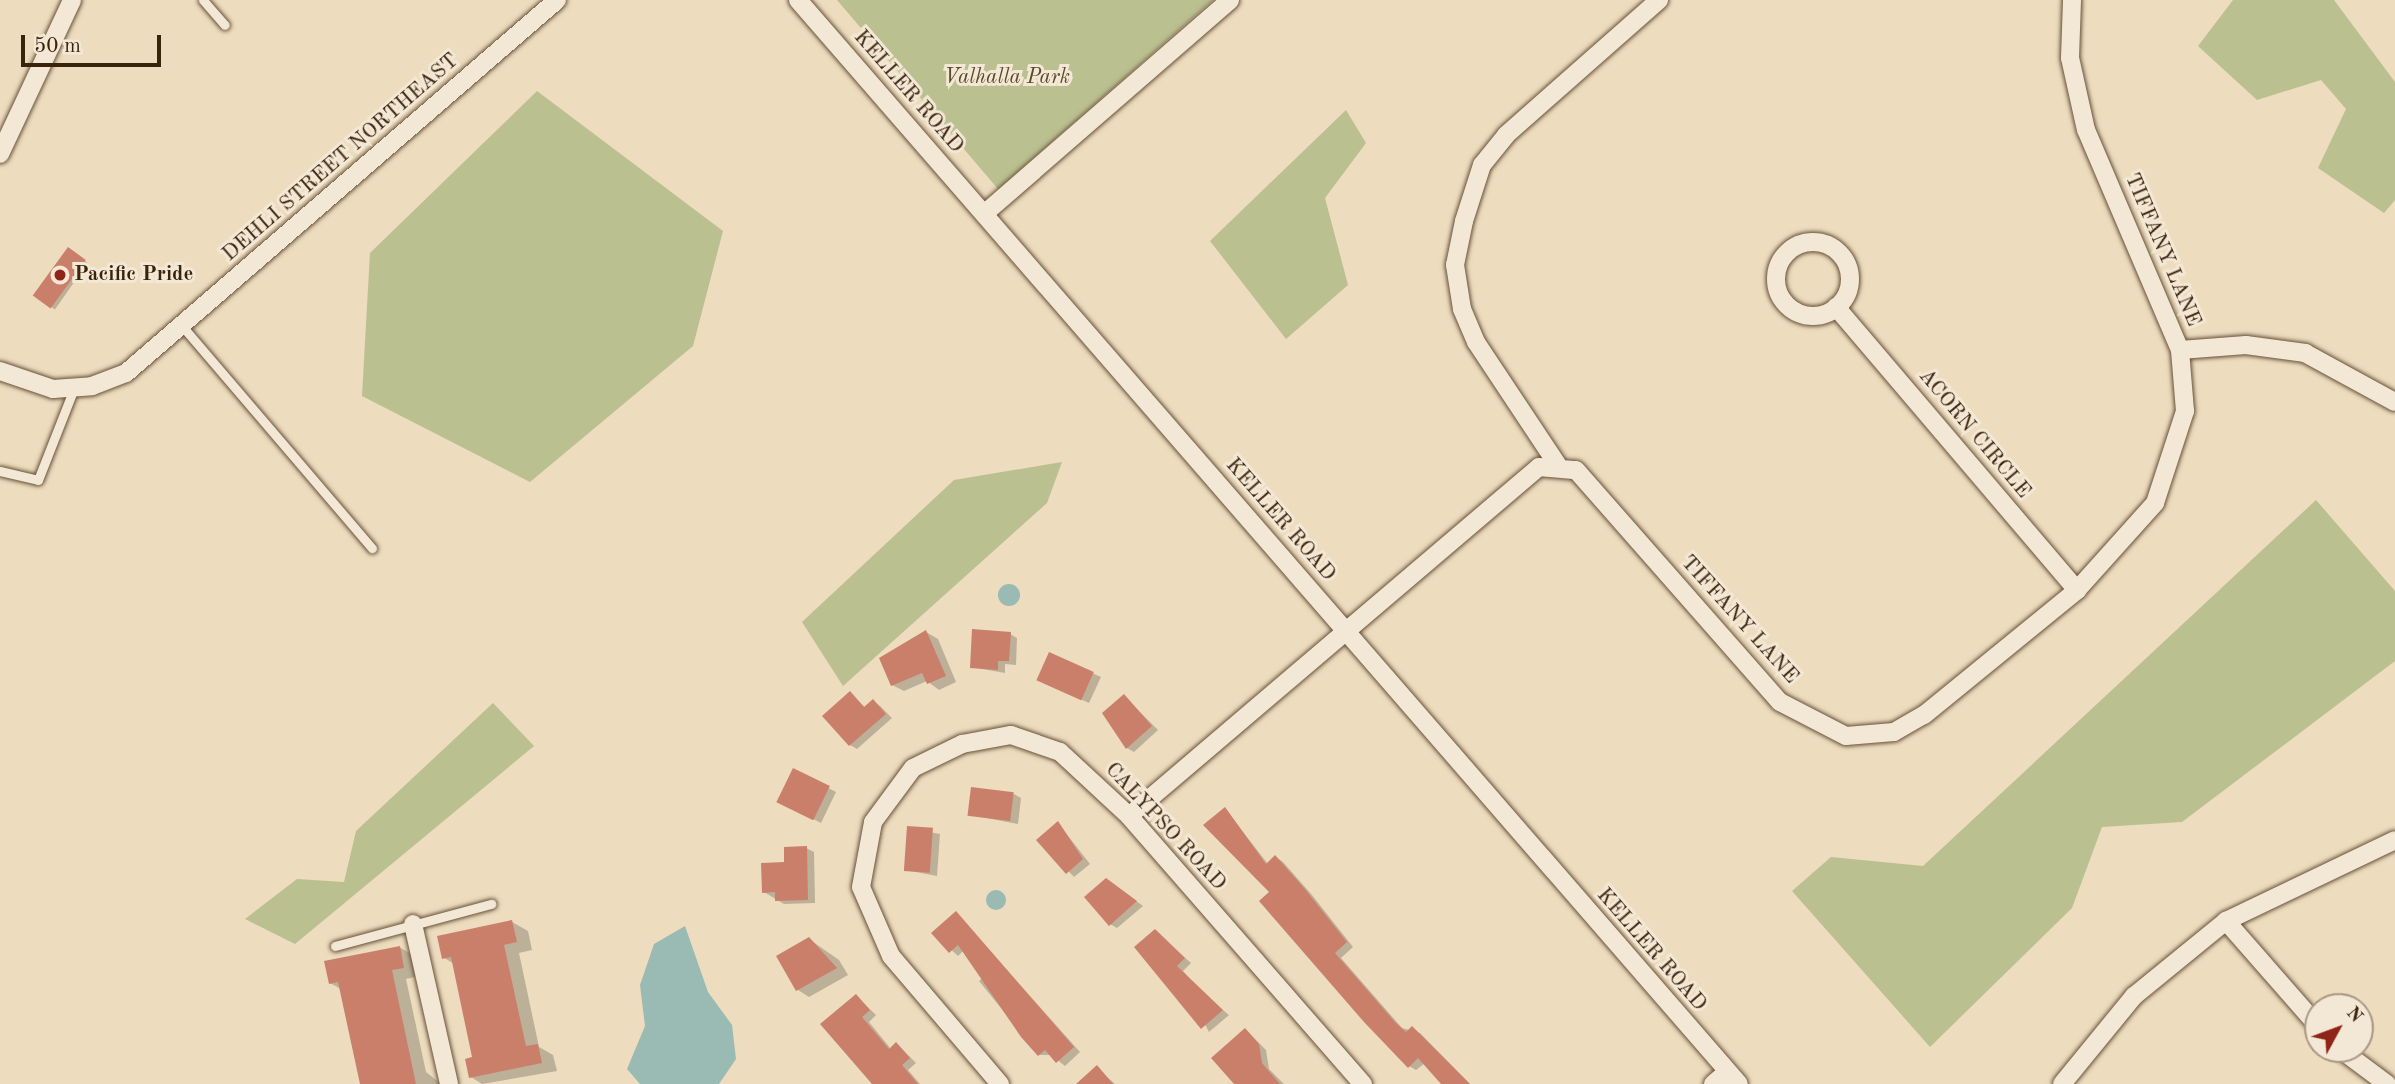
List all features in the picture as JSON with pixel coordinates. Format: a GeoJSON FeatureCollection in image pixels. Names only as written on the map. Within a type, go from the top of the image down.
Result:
{"type":"FeatureCollection","features":[{"type":"Feature","properties":{"kind":"street"},"geometry":{"type":"LineString","coordinates":[[0,153],[72,0]]}},
{"type":"Feature","properties":{"kind":"street","name":"DEHLI STREET NORTHEAST"},"geometry":{"type":"LineString","coordinates":[[0,371],[53,389],[74,388],[126,373],[183,327],[558,0]]}},
{"type":"Feature","properties":{"kind":"street","name":"KELLER ROAD"},"geometry":{"type":"LineString","coordinates":[[798,0],[1346,631],[1726,1080]]}},
{"type":"Feature","properties":{"kind":"street"},"geometry":{"type":"LineString","coordinates":[[984,214],[1230,0]]}},
{"type":"Feature","properties":{"kind":"street"},"geometry":{"type":"LineString","coordinates":[[1129,816],[1526,476],[1557,464],[1476,342],[1462,309],[1455,265],[1464,221],[1482,165],[1506,135],[1659,0]]}},
{"type":"Feature","properties":{"kind":"street","name":"TIFFANY LANE"},"geometry":{"type":"LineString","coordinates":[[1557,464],[1576,470],[1780,702],[1846,736],[1894,732],[1924,715],[2077,590],[2155,503],[2185,411],[2180,350],[2086,130],[2070,58],[2072,0]]}},
{"type":"Feature","properties":{"kind":"street"},"geometry":{"type":"LineString","coordinates":[[1818,242],[1846,264],[1849,287],[1836,307],[1809,316],[1784,303],[1775,278],[1793,247],[1818,242]]}},
{"type":"Feature","properties":{"kind":"street","name":"ACORN CIRCLE"},"geometry":{"type":"LineString","coordinates":[[1836,307],[2077,590]]}},
{"type":"Feature","properties":{"kind":"street"},"geometry":{"type":"LineString","coordinates":[[2180,350],[2246,345],[2305,353],[2395,402]]}},
{"type":"Feature","properties":{"kind":"street","name":"CALYPSO ROAD"},"geometry":{"type":"LineString","coordinates":[[1000,1084],[891,956],[862,887],[873,822],[913,768],[962,744],[1011,734],[1060,752],[1129,816],[1363,1084]]}},
{"type":"Feature","properties":{"kind":"street"},"geometry":{"type":"LineString","coordinates":[[2062,1084],[2134,996],[2226,921],[2395,840]]}},
{"type":"Feature","properties":{"kind":"street"},"geometry":{"type":"LineString","coordinates":[[2226,921],[2304,1010]]}},
{"type":"Feature","properties":{"kind":"street"},"geometry":{"type":"LineString","coordinates":[[413,924],[449,1084]]}},
{"type":"Feature","properties":{"kind":"street"},"geometry":{"type":"LineString","coordinates":[[2359,1063],[2388,1084]]}},
{"type":"Feature","properties":{"kind":"lane"},"geometry":{"type":"LineString","coordinates":[[203,0],[225,25]]}},
{"type":"Feature","properties":{"kind":"lane"},"geometry":{"type":"LineString","coordinates":[[183,327],[372,548]]}},
{"type":"Feature","properties":{"kind":"lane"},"geometry":{"type":"LineString","coordinates":[[0,471],[38,480],[74,388]]}},
{"type":"Feature","properties":{"kind":"lane"},"geometry":{"type":"LineString","coordinates":[[335,946],[491,904]]}},
{"type":"Feature","properties":{"kind":"green space","name":"Valhalla Park"},"geometry":{"type":"Polygon","coordinates":[[[837,0],[1213,0],[998,189],[837,0]]]}},
{"type":"Feature","properties":{"kind":"green space"},"geometry":{"type":"Polygon","coordinates":[[[2233,0],[2334,0],[2395,82],[2395,200],[2384,213],[2318,168],[2346,109],[2321,80],[2257,100],[2198,46],[2233,0]]]}},
{"type":"Feature","properties":{"kind":"green space"},"geometry":{"type":"Polygon","coordinates":[[[537,91],[723,231],[693,346],[530,482],[362,396],[370,253],[537,91]]]}},
{"type":"Feature","properties":{"kind":"green space"},"geometry":{"type":"Polygon","coordinates":[[[1346,110],[1366,143],[1325,198],[1348,285],[1286,339],[1210,241],[1346,110]]]}},
{"type":"Feature","properties":{"kind":"green space"},"geometry":{"type":"Polygon","coordinates":[[[1062,462],[1047,503],[843,686],[802,622],[954,480],[1062,462]]]}},
{"type":"Feature","properties":{"kind":"green space"},"geometry":{"type":"Polygon","coordinates":[[[2316,500],[2395,591],[2395,661],[2182,822],[2102,827],[2072,908],[1930,1047],[1792,891],[1831,857],[1923,866],[2316,500]]]}},
{"type":"Feature","properties":{"kind":"green space"},"geometry":{"type":"Polygon","coordinates":[[[493,703],[534,746],[295,944],[245,919],[297,879],[344,882],[356,831],[493,703]]]}},
{"type":"Feature","properties":{"kind":"water"},"geometry":{"type":"Polygon","coordinates":[[[1009,584],[1017,587],[1020,595],[1017,603],[1009,606],[1001,603],[998,595],[1001,587],[1009,584]]]}},
{"type":"Feature","properties":{"kind":"water"},"geometry":{"type":"Polygon","coordinates":[[[996,890],[1003,893],[1006,900],[1003,907],[996,910],[989,907],[986,900],[989,893],[996,890]]]}},
{"type":"Feature","properties":{"kind":"water"},"geometry":{"type":"Polygon","coordinates":[[[685,926],[708,992],[732,1025],[736,1059],[719,1084],[640,1084],[627,1069],[645,1026],[640,985],[654,944],[685,926]]]}},
{"type":"Feature","properties":{"kind":"building"},"geometry":{"type":"Polygon","coordinates":[[[68,247],[86,260],[51,308],[33,296],[68,247]]]}},
{"type":"Feature","properties":{"kind":"building"},"geometry":{"type":"Polygon","coordinates":[[[972,629],[1011,632],[1009,661],[998,661],[998,670],[970,668],[972,629]]]}},
{"type":"Feature","properties":{"kind":"building"},"geometry":{"type":"Polygon","coordinates":[[[926,630],[946,676],[927,684],[922,673],[891,686],[879,658],[926,630]]]}},
{"type":"Feature","properties":{"kind":"building"},"geometry":{"type":"Polygon","coordinates":[[[1049,652],[1094,672],[1081,700],[1036,680],[1049,652]]]}},
{"type":"Feature","properties":{"kind":"building"},"geometry":{"type":"Polygon","coordinates":[[[850,691],[864,707],[873,699],[886,714],[849,746],[822,716],[850,691]]]}},
{"type":"Feature","properties":{"kind":"building"},"geometry":{"type":"Polygon","coordinates":[[[1124,694],[1152,726],[1126,749],[1102,713],[1124,694]]]}},
{"type":"Feature","properties":{"kind":"building"},"geometry":{"type":"Polygon","coordinates":[[[793,768],[830,786],[813,820],[776,802],[793,768]]]}},
{"type":"Feature","properties":{"kind":"building"},"geometry":{"type":"Polygon","coordinates":[[[971,787],[1014,792],[1010,821],[967,816],[971,787]]]}},
{"type":"Feature","properties":{"kind":"building"},"geometry":{"type":"Polygon","coordinates":[[[1225,807],[1266,864],[1275,855],[1347,942],[1335,953],[1395,1022],[1406,1032],[1412,1026],[1470,1084],[1441,1084],[1418,1058],[1408,1068],[1364,1022],[1259,901],[1269,892],[1203,825],[1225,807]]]}},
{"type":"Feature","properties":{"kind":"building"},"geometry":{"type":"Polygon","coordinates":[[[1058,821],[1083,859],[1066,874],[1036,840],[1058,821]]]}},
{"type":"Feature","properties":{"kind":"building"},"geometry":{"type":"Polygon","coordinates":[[[907,826],[933,828],[930,873],[904,871],[907,826]]]}},
{"type":"Feature","properties":{"kind":"building"},"geometry":{"type":"Polygon","coordinates":[[[807,846],[808,900],[775,901],[775,892],[762,893],[761,863],[784,862],[784,847],[807,846]]]}},
{"type":"Feature","properties":{"kind":"building"},"geometry":{"type":"Polygon","coordinates":[[[1106,878],[1137,901],[1109,926],[1084,897],[1106,878]]]}},
{"type":"Feature","properties":{"kind":"building"},"geometry":{"type":"Polygon","coordinates":[[[956,911],[1074,1047],[1056,1063],[1045,1050],[1038,1056],[1021,1037],[958,945],[949,953],[931,933],[956,911]]]}},
{"type":"Feature","properties":{"kind":"building"},"geometry":{"type":"Polygon","coordinates":[[[512,920],[517,942],[504,945],[526,1046],[538,1044],[542,1063],[469,1078],[465,1059],[472,1057],[451,957],[442,959],[437,936],[512,920]]]}},
{"type":"Feature","properties":{"kind":"building"},"geometry":{"type":"Polygon","coordinates":[[[1155,929],[1185,958],[1177,966],[1223,1010],[1201,1029],[1134,947],[1155,929]]]}},
{"type":"Feature","properties":{"kind":"building"},"geometry":{"type":"Polygon","coordinates":[[[809,937],[837,968],[796,991],[776,956],[809,937]]]}},
{"type":"Feature","properties":{"kind":"building"},"geometry":{"type":"Polygon","coordinates":[[[400,946],[404,968],[392,970],[416,1084],[360,1084],[338,982],[329,984],[324,961],[400,946]]]}},
{"type":"Feature","properties":{"kind":"building"},"geometry":{"type":"Polygon","coordinates":[[[856,994],[870,1010],[862,1017],[889,1049],[896,1042],[910,1058],[902,1065],[918,1084],[872,1084],[820,1024],[856,994]]]}},
{"type":"Feature","properties":{"kind":"building"},"geometry":{"type":"Polygon","coordinates":[[[1245,1028],[1259,1044],[1262,1063],[1280,1084],[1234,1084],[1211,1058],[1245,1028]]]}},
{"type":"Feature","properties":{"kind":"building"},"geometry":{"type":"Polygon","coordinates":[[[1097,1065],[1113,1084],[1076,1084],[1097,1065]]]}},
{"type":"Feature","properties":{"kind":"place","name":"Pacific Pride"},"geometry":{"type":"Point","coordinates":[60,275]}}]}
